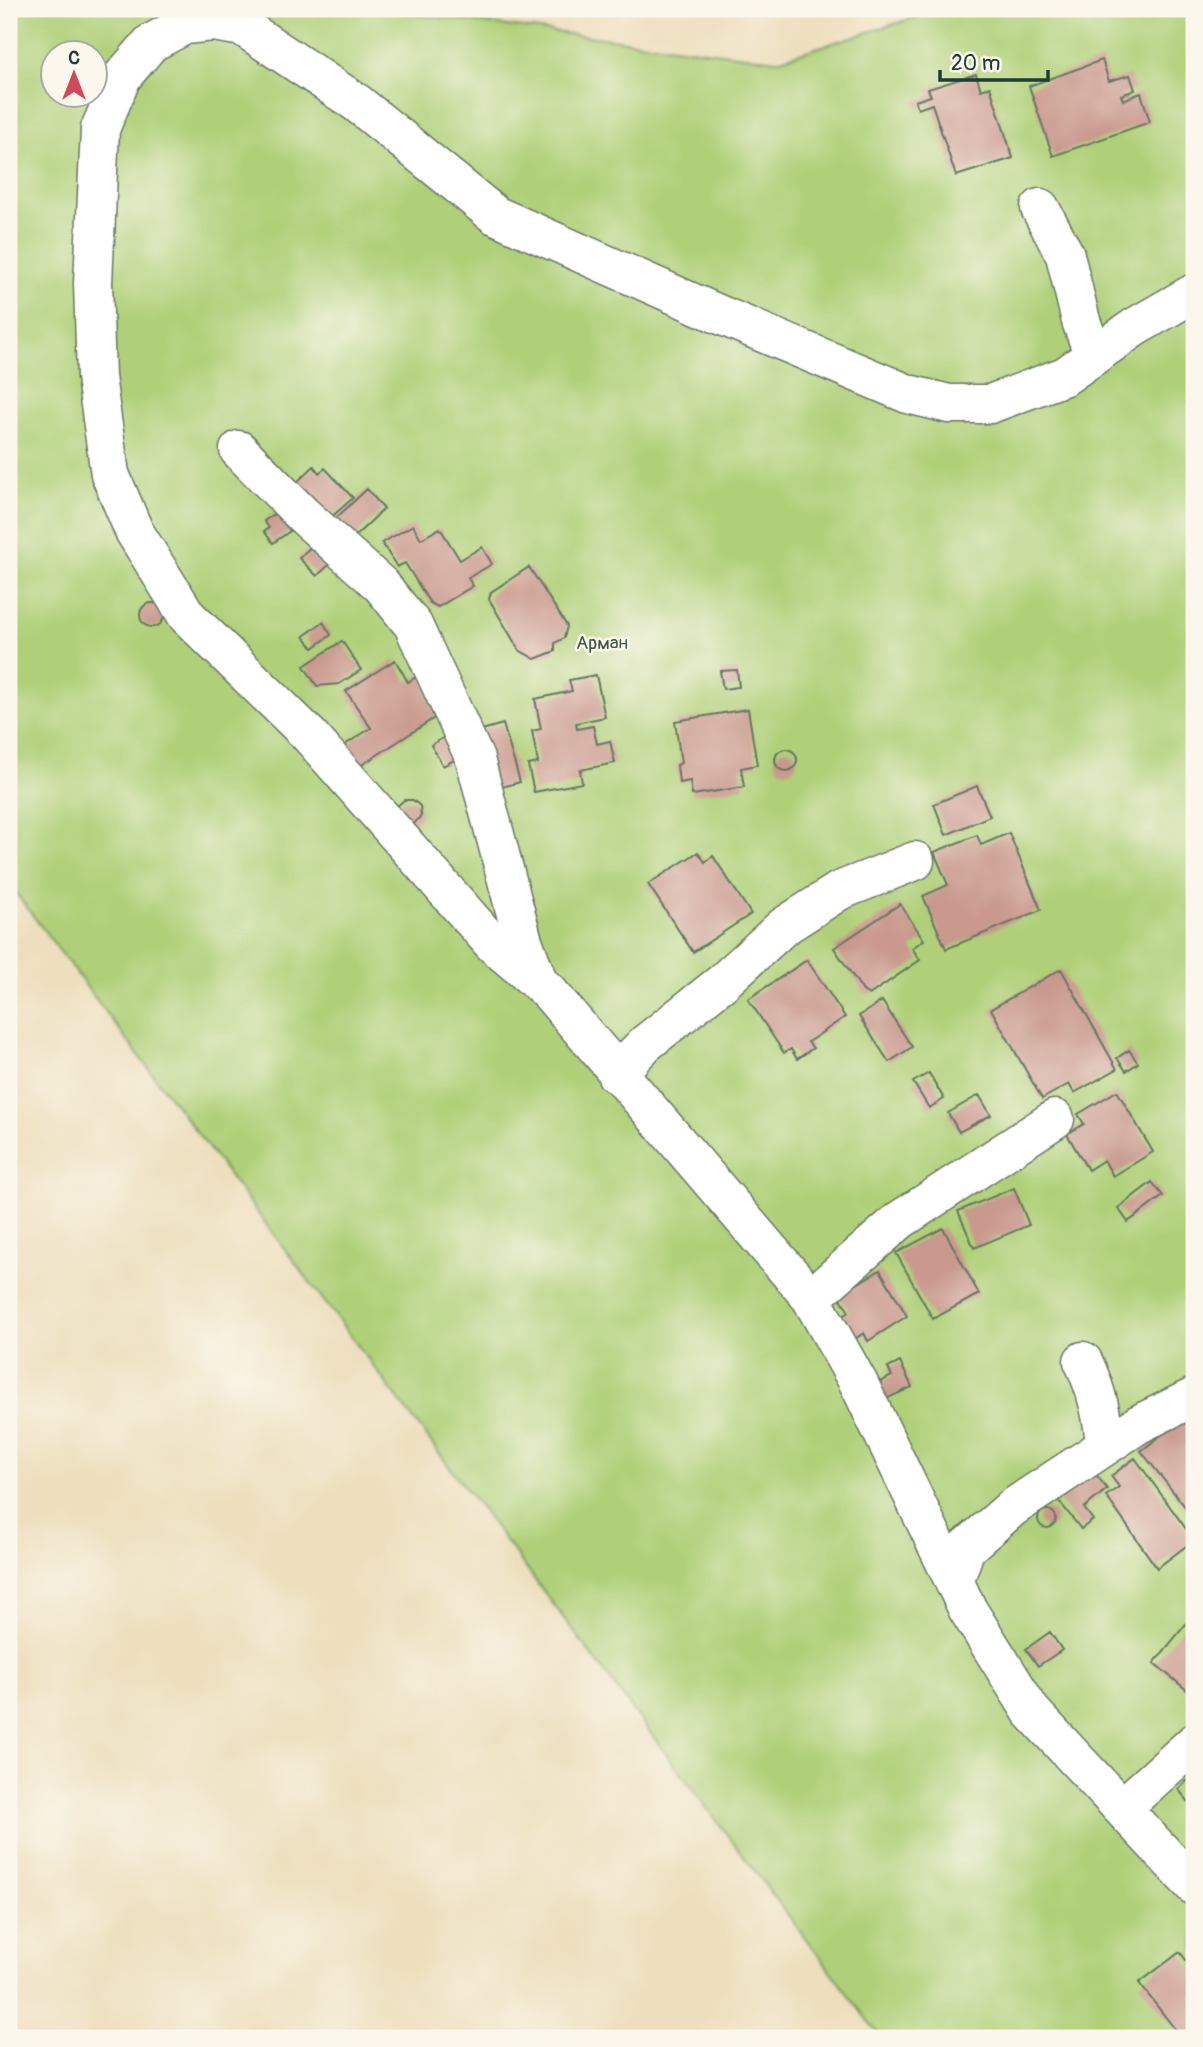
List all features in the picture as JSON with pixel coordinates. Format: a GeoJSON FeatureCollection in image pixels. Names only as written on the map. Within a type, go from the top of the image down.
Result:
{"type":"FeatureCollection","features":[{"type":"Feature","properties":{"kind":"street"},"geometry":{"type":"LineString","coordinates":[[1194,293],[1065,376],[990,404],[949,404],[908,394],[495,215],[357,103],[243,27],[184,17],[151,43],[122,76],[100,129],[93,297],[96,377],[110,474],[134,531],[187,616],[310,736],[493,944],[538,983],[811,1298],[859,1384],[954,1582],[1031,1711],[1194,1886]]}},
{"type":"Feature","properties":{"kind":"street"},"geometry":{"type":"LineString","coordinates":[[1040,208],[1065,255],[1081,321],[1094,356]]}},
{"type":"Feature","properties":{"kind":"street"},"geometry":{"type":"LineString","coordinates":[[239,450],[303,515],[380,585],[413,625],[475,759],[523,941],[538,983]]}},
{"type":"Feature","properties":{"kind":"street"},"geometry":{"type":"LineString","coordinates":[[616,1074],[645,1044],[723,982],[783,926],[839,891],[915,861]]}},
{"type":"Feature","properties":{"kind":"street"},"geometry":{"type":"LineString","coordinates":[[811,1298],[900,1220],[1055,1119]]}},
{"type":"Feature","properties":{"kind":"street"},"geometry":{"type":"LineString","coordinates":[[1083,1361],[1095,1386],[1104,1422],[1105,1446]]}},
{"type":"Feature","properties":{"kind":"street"},"geometry":{"type":"LineString","coordinates":[[954,1582],[966,1548],[1012,1508],[1139,1424],[1194,1397]]}},
{"type":"Feature","properties":{"kind":"street"},"geometry":{"type":"LineString","coordinates":[[1123,1807],[1194,1743]]}},
{"type":"Feature","properties":{"kind":"green space","name":"Арман"},"geometry":{"type":"Polygon","coordinates":[[[9,9],[371,9],[777,60],[927,14],[928,9],[1194,9],[1194,2038],[881,2038],[9,884],[9,9]]]}},
{"type":"Feature","properties":{"kind":"building"},"geometry":{"type":"Polygon","coordinates":[[[1102,60],[1109,81],[1130,75],[1135,90],[1121,95],[1123,100],[1141,93],[1150,122],[1053,156],[1029,86],[1102,60]]]}},
{"type":"Feature","properties":{"kind":"building"},"geometry":{"type":"Polygon","coordinates":[[[976,74],[981,90],[990,87],[1013,158],[956,176],[932,104],[918,109],[915,101],[931,96],[928,89],[976,74]]]}},
{"type":"Feature","properties":{"kind":"building"},"geometry":{"type":"Polygon","coordinates":[[[314,466],[319,473],[325,468],[353,498],[328,520],[295,484],[314,466]]]}},
{"type":"Feature","properties":{"kind":"building"},"geometry":{"type":"Polygon","coordinates":[[[367,489],[384,509],[352,539],[334,520],[367,489]]]}},
{"type":"Feature","properties":{"kind":"building"},"geometry":{"type":"Polygon","coordinates":[[[277,512],[290,531],[273,543],[264,531],[269,528],[264,521],[277,512]]]}},
{"type":"Feature","properties":{"kind":"building"},"geometry":{"type":"Polygon","coordinates":[[[413,525],[421,539],[440,528],[460,560],[482,547],[492,564],[468,578],[473,586],[438,607],[430,603],[405,563],[397,567],[382,543],[413,525]]]}},
{"type":"Feature","properties":{"kind":"building"},"geometry":{"type":"Polygon","coordinates":[[[312,546],[330,564],[317,576],[299,558],[312,546]]]}},
{"type":"Feature","properties":{"kind":"building"},"geometry":{"type":"Polygon","coordinates":[[[529,567],[567,626],[564,638],[555,643],[555,651],[535,659],[519,650],[489,599],[491,592],[529,567]]]}},
{"type":"Feature","properties":{"kind":"building"},"geometry":{"type":"Polygon","coordinates":[[[152,603],[161,606],[164,615],[161,624],[152,627],[143,624],[140,615],[143,606],[152,603]]]}},
{"type":"Feature","properties":{"kind":"building"},"geometry":{"type":"Polygon","coordinates":[[[323,622],[331,635],[313,648],[304,636],[323,622]]]}},
{"type":"Feature","properties":{"kind":"building"},"geometry":{"type":"Polygon","coordinates":[[[342,641],[361,670],[339,684],[317,686],[304,666],[342,641]]]}},
{"type":"Feature","properties":{"kind":"building"},"geometry":{"type":"Polygon","coordinates":[[[395,660],[408,682],[421,674],[445,711],[351,772],[337,750],[371,728],[346,691],[395,660]]]}},
{"type":"Feature","properties":{"kind":"building"},"geometry":{"type":"Polygon","coordinates":[[[737,670],[739,687],[723,689],[720,671],[737,670]]]}},
{"type":"Feature","properties":{"kind":"building"},"geometry":{"type":"Polygon","coordinates":[[[596,675],[605,717],[576,723],[577,729],[593,726],[597,744],[610,741],[615,763],[580,770],[582,783],[534,792],[528,765],[538,763],[532,731],[541,729],[535,699],[572,691],[569,680],[596,675]]]}},
{"type":"Feature","properties":{"kind":"building"},"geometry":{"type":"Polygon","coordinates":[[[748,709],[757,765],[741,768],[744,787],[692,795],[690,781],[679,783],[677,765],[681,763],[675,721],[748,709]]]}},
{"type":"Feature","properties":{"kind":"building"},"geometry":{"type":"Polygon","coordinates":[[[503,724],[520,782],[495,789],[478,731],[503,724]]]}},
{"type":"Feature","properties":{"kind":"building"},"geometry":{"type":"Polygon","coordinates":[[[448,735],[460,757],[443,766],[431,745],[448,735]]]}},
{"type":"Feature","properties":{"kind":"building"},"geometry":{"type":"Polygon","coordinates":[[[786,749],[794,752],[797,760],[794,768],[786,771],[778,768],[775,760],[778,752],[786,749]]]}},
{"type":"Feature","properties":{"kind":"building"},"geometry":{"type":"Polygon","coordinates":[[[977,786],[990,816],[946,835],[934,804],[977,786]]]}},
{"type":"Feature","properties":{"kind":"building"},"geometry":{"type":"Polygon","coordinates":[[[404,800],[413,800],[420,806],[421,816],[412,826],[395,808],[404,800]]]}},
{"type":"Feature","properties":{"kind":"building"},"geometry":{"type":"Polygon","coordinates":[[[1009,833],[1041,910],[946,949],[923,896],[948,885],[934,852],[977,835],[981,845],[1009,833]]]}},
{"type":"Feature","properties":{"kind":"building"},"geometry":{"type":"Polygon","coordinates":[[[698,852],[705,862],[713,856],[751,914],[693,952],[648,884],[698,852]]]}},
{"type":"Feature","properties":{"kind":"building"},"geometry":{"type":"Polygon","coordinates":[[[900,904],[924,940],[912,948],[920,960],[869,995],[863,991],[834,948],[900,904]]]}},
{"type":"Feature","properties":{"kind":"building"},"geometry":{"type":"Polygon","coordinates":[[[807,960],[845,1017],[808,1042],[813,1048],[797,1059],[791,1049],[784,1053],[748,999],[807,960]]]}},
{"type":"Feature","properties":{"kind":"building"},"geometry":{"type":"Polygon","coordinates":[[[1061,969],[1117,1069],[1074,1093],[1069,1084],[1042,1099],[991,1009],[1061,969]]]}},
{"type":"Feature","properties":{"kind":"building"},"geometry":{"type":"Polygon","coordinates":[[[882,1001],[912,1047],[889,1062],[859,1016],[882,1001]]]}},
{"type":"Feature","properties":{"kind":"building"},"geometry":{"type":"Polygon","coordinates":[[[1129,1050],[1138,1063],[1126,1071],[1117,1058],[1129,1050]]]}},
{"type":"Feature","properties":{"kind":"building"},"geometry":{"type":"Polygon","coordinates":[[[929,1073],[944,1099],[929,1108],[913,1082],[929,1073]]]}},
{"type":"Feature","properties":{"kind":"building"},"geometry":{"type":"Polygon","coordinates":[[[1117,1091],[1153,1152],[1113,1176],[1104,1160],[1088,1170],[1067,1134],[1084,1124],[1078,1114],[1117,1091]]]}},
{"type":"Feature","properties":{"kind":"building"},"geometry":{"type":"Polygon","coordinates":[[[979,1095],[991,1115],[959,1132],[948,1113],[979,1095]]]}},
{"type":"Feature","properties":{"kind":"building"},"geometry":{"type":"Polygon","coordinates":[[[1152,1182],[1163,1196],[1128,1222],[1118,1208],[1152,1182]]]}},
{"type":"Feature","properties":{"kind":"building"},"geometry":{"type":"Polygon","coordinates":[[[1014,1188],[1029,1225],[974,1248],[958,1211],[1014,1188]]]}},
{"type":"Feature","properties":{"kind":"building"},"geometry":{"type":"Polygon","coordinates":[[[943,1228],[979,1294],[933,1319],[896,1253],[943,1228]]]}},
{"type":"Feature","properties":{"kind":"building"},"geometry":{"type":"Polygon","coordinates":[[[880,1270],[907,1316],[868,1341],[864,1333],[853,1340],[839,1317],[849,1312],[839,1295],[880,1270]]]}},
{"type":"Feature","properties":{"kind":"building"},"geometry":{"type":"Polygon","coordinates":[[[900,1362],[912,1387],[884,1400],[876,1384],[892,1376],[888,1368],[900,1362]]]}},
{"type":"Feature","properties":{"kind":"building"},"geometry":{"type":"Polygon","coordinates":[[[1187,1415],[1194,1424],[1194,1518],[1141,1451],[1187,1415]]]}},
{"type":"Feature","properties":{"kind":"building"},"geometry":{"type":"Polygon","coordinates":[[[1135,1458],[1194,1540],[1157,1568],[1106,1496],[1119,1487],[1111,1476],[1135,1458]]]}},
{"type":"Feature","properties":{"kind":"building"},"geometry":{"type":"Polygon","coordinates":[[[1095,1473],[1107,1489],[1084,1508],[1093,1520],[1081,1529],[1059,1501],[1095,1473]]]}},
{"type":"Feature","properties":{"kind":"building"},"geometry":{"type":"Polygon","coordinates":[[[1047,1510],[1053,1513],[1056,1519],[1053,1525],[1047,1528],[1041,1525],[1038,1519],[1041,1513],[1047,1510]]]}},
{"type":"Feature","properties":{"kind":"building"},"geometry":{"type":"Polygon","coordinates":[[[1194,1614],[1194,1696],[1154,1663],[1194,1614]]]}},
{"type":"Feature","properties":{"kind":"building"},"geometry":{"type":"Polygon","coordinates":[[[1050,1632],[1062,1650],[1038,1666],[1026,1649],[1050,1632]]]}},
{"type":"Feature","properties":{"kind":"building"},"geometry":{"type":"Polygon","coordinates":[[[1194,1775],[1194,1798],[1189,1802],[1178,1789],[1194,1775]]]}},
{"type":"Feature","properties":{"kind":"building"},"geometry":{"type":"Polygon","coordinates":[[[1180,1952],[1194,1971],[1194,2038],[1182,2038],[1139,1983],[1180,1952]]]}}]}
